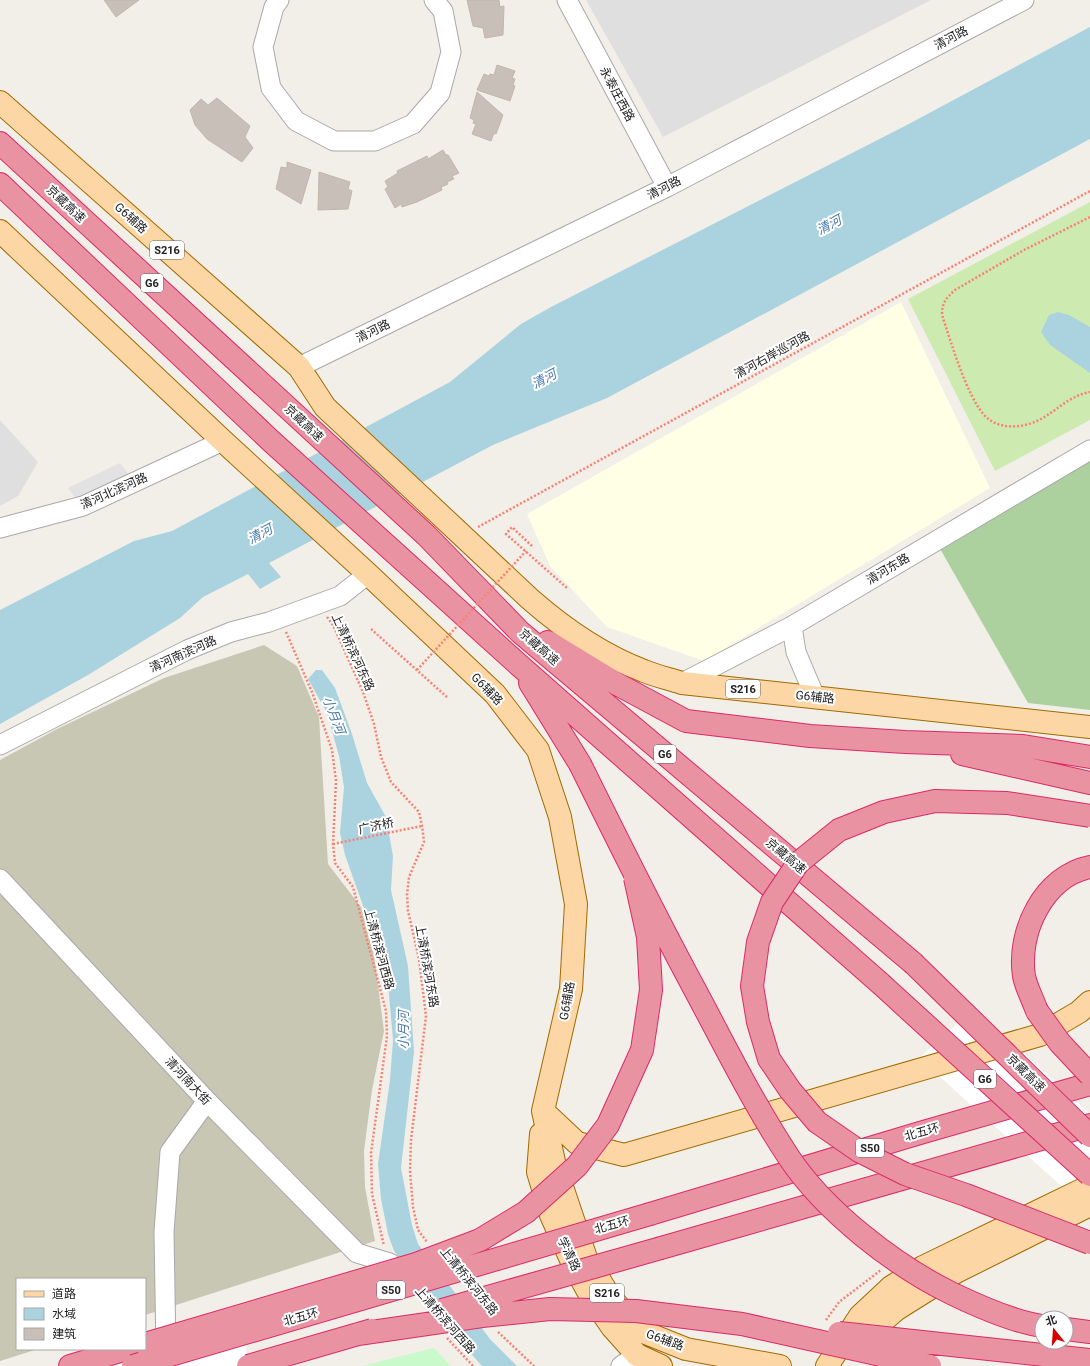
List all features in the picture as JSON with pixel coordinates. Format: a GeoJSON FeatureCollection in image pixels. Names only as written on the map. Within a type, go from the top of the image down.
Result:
{"type":"FeatureCollection","features":[{"type":"Feature","properties":{"kind":"highway","name":"京藏高速"},"geometry":{"type":"LineString","coordinates":[[0,143],[427,536],[520,632],[913,963],[1090,1136]]}},
{"type":"Feature","properties":{"kind":"highway","name":"G6"},"geometry":{"type":"LineString","coordinates":[[0,184],[272,442],[519,665],[881,984],[1090,1175]]}},
{"type":"Feature","properties":{"kind":"highway"},"geometry":{"type":"LineString","coordinates":[[520,632],[553,643],[618,684],[686,721],[810,736],[905,742],[1023,746],[1090,757]]}},
{"type":"Feature","properties":{"kind":"highway"},"geometry":{"type":"LineString","coordinates":[[519,665],[580,764],[636,878],[751,1095],[789,1158],[833,1210],[882,1249],[926,1281],[976,1305],[1034,1323]]}},
{"type":"Feature","properties":{"kind":"highway"},"geometry":{"type":"LineString","coordinates":[[905,742],[1090,783]]}},
{"type":"Feature","properties":{"kind":"highway"},"geometry":{"type":"LineString","coordinates":[[1090,816],[1007,803],[935,801],[884,812],[839,830],[798,863],[772,902],[758,942],[752,986],[758,1022],[769,1059],[790,1090],[818,1122],[859,1151],[905,1174],[966,1195],[1090,1243]]}},
{"type":"Feature","properties":{"kind":"highway"},"geometry":{"type":"LineString","coordinates":[[920,1133],[1090,1074],[1060,1043],[1037,1010],[1024,976],[1024,954],[1030,921],[1054,886],[1071,874],[1090,867]]}},
{"type":"Feature","properties":{"kind":"highway"},"geometry":{"type":"LineString","coordinates":[[146,1344],[416,1264],[480,1240],[526,1212],[577,1166],[608,1125],[642,1050],[651,990],[648,936],[636,878]]}},
{"type":"Feature","properties":{"kind":"highway","name":"北五环"},"geometry":{"type":"LineString","coordinates":[[133,1366],[1090,1084]]}},
{"type":"Feature","properties":{"kind":"highway"},"geometry":{"type":"LineString","coordinates":[[248,1366],[1090,1125]]}},
{"type":"Feature","properties":{"kind":"highway"},"geometry":{"type":"LineString","coordinates":[[358,1334],[482,1316],[550,1309],[636,1311],[742,1324],[1090,1360]]}},
{"type":"Feature","properties":{"kind":"highway"},"geometry":{"type":"LineString","coordinates":[[742,1324],[930,1366]]}},
{"type":"Feature","properties":{"kind":"highway"},"geometry":{"type":"LineString","coordinates":[[1074,1330],[1090,1332]]}},
{"type":"Feature","properties":{"kind":"highway"},"geometry":{"type":"LineString","coordinates":[[70,1366],[124,1350]]}},
{"type":"Feature","properties":{"kind":"main road","name":"G6辅路"},"geometry":{"type":"LineString","coordinates":[[0,102],[299,367],[325,407],[554,621],[620,659],[644,671],[682,683],[1090,727]]}},
{"type":"Feature","properties":{"kind":"main road"},"geometry":{"type":"LineString","coordinates":[[0,231],[223,441]]}},
{"type":"Feature","properties":{"kind":"main road","name":"G6辅路"},"geometry":{"type":"LineString","coordinates":[[223,441],[368,574],[495,694],[538,750],[560,817],[576,904],[571,988],[543,1111],[555,1166],[586,1258],[610,1297],[641,1331],[686,1349],[780,1366]]}},
{"type":"Feature","properties":{"kind":"main road"},"geometry":{"type":"LineString","coordinates":[[543,1111],[577,1143],[624,1155],[1040,1035],[1079,1012],[1090,1002]]}},
{"type":"Feature","properties":{"kind":"main road","name":"学清路"},"geometry":{"type":"LineString","coordinates":[[543,1111],[538,1172],[551,1215],[590,1295],[612,1327],[629,1361],[661,1366]]}},
{"type":"Feature","properties":{"kind":"main road"},"geometry":{"type":"LineString","coordinates":[[828,1366],[860,1316],[891,1286],[923,1267],[1090,1186]]}},
{"type":"Feature","properties":{"kind":"main road"},"geometry":{"type":"LineString","coordinates":[[831,1366],[897,1309],[956,1272],[1090,1205]]}},
{"type":"Feature","properties":{"kind":"street"},"geometry":{"type":"LineString","coordinates":[[280,0],[274,7],[263,48],[271,88],[296,121],[334,141],[375,142],[413,124],[440,93],[451,52],[442,11],[434,0]]}},
{"type":"Feature","properties":{"kind":"street","name":"永泰庄西路"},"geometry":{"type":"LineString","coordinates":[[566,0],[666,187]]}},
{"type":"Feature","properties":{"kind":"street","name":"清河路"},"geometry":{"type":"LineString","coordinates":[[299,367],[666,187],[1024,0]]}},
{"type":"Feature","properties":{"kind":"street","name":"清河北滨河路"},"geometry":{"type":"LineString","coordinates":[[0,528],[83,506],[223,441]]}},
{"type":"Feature","properties":{"kind":"street","name":"清河东路"},"geometry":{"type":"LineString","coordinates":[[682,683],[792,626],[1090,450]]}},
{"type":"Feature","properties":{"kind":"street","name":"清河南滨河路"},"geometry":{"type":"LineString","coordinates":[[0,744],[187,650],[231,632],[278,618],[340,596],[368,574]]}},
{"type":"Feature","properties":{"kind":"street"},"geometry":{"type":"LineString","coordinates":[[792,626],[796,652],[815,697]]}},
{"type":"Feature","properties":{"kind":"street","name":"清河南大街"},"geometry":{"type":"LineString","coordinates":[[0,879],[207,1101],[357,1253],[390,1263]]}},
{"type":"Feature","properties":{"kind":"street"},"geometry":{"type":"LineString","coordinates":[[166,1366],[164,1232],[170,1152],[207,1101]]}},
{"type":"Feature","properties":{"kind":"path","name":"清河右岸巡河路"},"geometry":{"type":"LineString","coordinates":[[465,537],[488,520],[1090,191]]}},
{"type":"Feature","properties":{"kind":"path"},"geometry":{"type":"LineString","coordinates":[[1090,217],[1024,250],[955,290],[946,297],[942,307],[942,315],[964,379],[979,407],[986,416],[998,424],[1016,427],[1037,421],[1070,398],[1090,392]]}},
{"type":"Feature","properties":{"kind":"path"},"geometry":{"type":"LineString","coordinates":[[532,546],[512,528],[506,534],[567,588]]}},
{"type":"Feature","properties":{"kind":"path"},"geometry":{"type":"LineString","coordinates":[[417,670],[526,551]]}},
{"type":"Feature","properties":{"kind":"path","name":"上清桥滨河东路"},"geometry":{"type":"LineString","coordinates":[[317,604],[332,626],[363,692],[374,724],[381,757],[391,782],[419,812],[422,826],[424,842],[409,877],[407,895],[408,911],[419,959],[426,1016],[411,1140],[410,1170],[413,1207],[418,1230],[430,1246]]}},
{"type":"Feature","properties":{"kind":"path","name":"上清桥滨河西路"},"geometry":{"type":"LineString","coordinates":[[278,618],[292,644],[323,722],[332,750],[336,781],[333,844],[335,863],[353,887],[386,1011],[387,1036],[371,1153],[371,1175],[372,1194],[379,1228],[390,1263]]}},
{"type":"Feature","properties":{"kind":"path"},"geometry":{"type":"LineString","coordinates":[[371,629],[448,698]]}},
{"type":"Feature","properties":{"kind":"path","name":"广济桥"},"geometry":{"type":"LineString","coordinates":[[333,844],[422,826]]}},
{"type":"Feature","properties":{"kind":"path","name":"上清桥滨河东路"},"geometry":{"type":"LineString","coordinates":[[496,1330],[534,1366]]}},
{"type":"Feature","properties":{"kind":"path","name":"上清桥滨河西路"},"geometry":{"type":"LineString","coordinates":[[443,1333],[473,1366]]}},
{"type":"Feature","properties":{"kind":"shaded area"},"geometry":{"type":"Polygon","coordinates":[[[586,0],[931,0],[663,137],[586,0]]]}},
{"type":"Feature","properties":{"kind":"shaded area"},"geometry":{"type":"Polygon","coordinates":[[[901,302],[990,488],[704,661],[607,627],[550,566],[527,514],[901,302]]]}},
{"type":"Feature","properties":{"kind":"shaded area"},"geometry":{"type":"Polygon","coordinates":[[[0,420],[38,462],[18,496],[0,506],[0,420]]]}},
{"type":"Feature","properties":{"kind":"shaded area"},"geometry":{"type":"Polygon","coordinates":[[[120,463],[133,480],[79,503],[68,488],[120,463]]]}},
{"type":"Feature","properties":{"kind":"shaded area"},"geometry":{"type":"Polygon","coordinates":[[[264,645],[297,666],[319,717],[328,864],[361,907],[374,955],[384,1031],[372,1090],[364,1151],[365,1187],[375,1241],[146,1315],[146,1278],[16,1278],[16,1350],[35,1350],[0,1361],[0,760],[57,729],[164,678],[264,645]]]}},
{"type":"Feature","properties":{"kind":"green space"},"geometry":{"type":"Polygon","coordinates":[[[1090,202],[1090,420],[995,471],[908,299],[1090,202]]]}},
{"type":"Feature","properties":{"kind":"green space"},"geometry":{"type":"Polygon","coordinates":[[[1090,458],[1090,710],[1028,703],[939,547],[1090,458]]]}},
{"type":"Feature","properties":{"kind":"green space"},"geometry":{"type":"Polygon","coordinates":[[[434,1348],[451,1366],[362,1366],[434,1348]]]}},
{"type":"Feature","properties":{"kind":"water","name":"清河"},"geometry":{"type":"Polygon","coordinates":[[[1090,27],[1090,139],[607,398],[493,445],[269,563],[281,577],[260,589],[248,574],[203,597],[180,618],[88,675],[0,724],[0,610],[134,541],[172,531],[450,382],[521,324],[551,307],[905,126],[1090,27]]]}},
{"type":"Feature","properties":{"kind":"water"},"geometry":{"type":"Polygon","coordinates":[[[1058,312],[1069,315],[1090,327],[1090,373],[1050,345],[1041,332],[1049,315],[1058,312]]]}},
{"type":"Feature","properties":{"kind":"water","name":"小月河"},"geometry":{"type":"Polygon","coordinates":[[[316,670],[322,670],[335,688],[352,734],[367,783],[386,817],[393,856],[391,890],[408,966],[414,1052],[401,1168],[412,1225],[418,1244],[490,1339],[517,1366],[482,1366],[460,1341],[394,1251],[388,1234],[381,1199],[378,1164],[390,1080],[393,1040],[387,973],[345,855],[340,833],[344,787],[339,756],[327,713],[308,679],[316,670]]]}},
{"type":"Feature","properties":{"kind":"pier"},"geometry":{"type":"Polygon","coordinates":[[[975,1008],[1090,1114],[1090,1212],[919,1058],[975,1008]]]}},
{"type":"Feature","properties":{"kind":"pier"},"geometry":{"type":"Polygon","coordinates":[[[245,1319],[247,1366],[61,1366],[124,1350],[146,1350],[146,1344],[245,1319]]]}},
{"type":"Feature","properties":{"kind":"building"},"geometry":{"type":"Polygon","coordinates":[[[104,0],[139,0],[116,17],[104,0]]]}},
{"type":"Feature","properties":{"kind":"building"},"geometry":{"type":"Polygon","coordinates":[[[467,0],[499,0],[500,7],[504,6],[503,35],[485,38],[483,28],[473,26],[467,0]]]}},
{"type":"Feature","properties":{"kind":"building"},"geometry":{"type":"Polygon","coordinates":[[[497,65],[515,71],[512,78],[515,79],[513,85],[515,86],[510,101],[477,90],[484,74],[489,76],[490,74],[494,75],[497,65]]]}},
{"type":"Feature","properties":{"kind":"building"},"geometry":{"type":"Polygon","coordinates":[[[477,92],[503,115],[496,134],[494,133],[491,141],[472,134],[476,124],[473,123],[474,120],[470,118],[477,92]]]}},
{"type":"Feature","properties":{"kind":"building"},"geometry":{"type":"Polygon","coordinates":[[[217,98],[250,126],[245,137],[253,148],[242,162],[207,139],[195,125],[190,110],[201,99],[208,105],[217,98]]]}},
{"type":"Feature","properties":{"kind":"building"},"geometry":{"type":"Polygon","coordinates":[[[443,150],[446,155],[448,155],[459,173],[452,176],[454,179],[447,182],[448,184],[441,187],[442,190],[417,202],[402,207],[401,204],[395,208],[385,189],[388,187],[385,181],[398,173],[397,171],[427,156],[428,159],[443,150]]]}},
{"type":"Feature","properties":{"kind":"building"},"geometry":{"type":"Polygon","coordinates":[[[287,162],[311,170],[301,204],[276,189],[281,167],[287,168],[287,162]]]}},
{"type":"Feature","properties":{"kind":"building"},"geometry":{"type":"Polygon","coordinates":[[[319,172],[350,182],[348,189],[352,191],[348,209],[318,210],[319,172]]]}}]}
